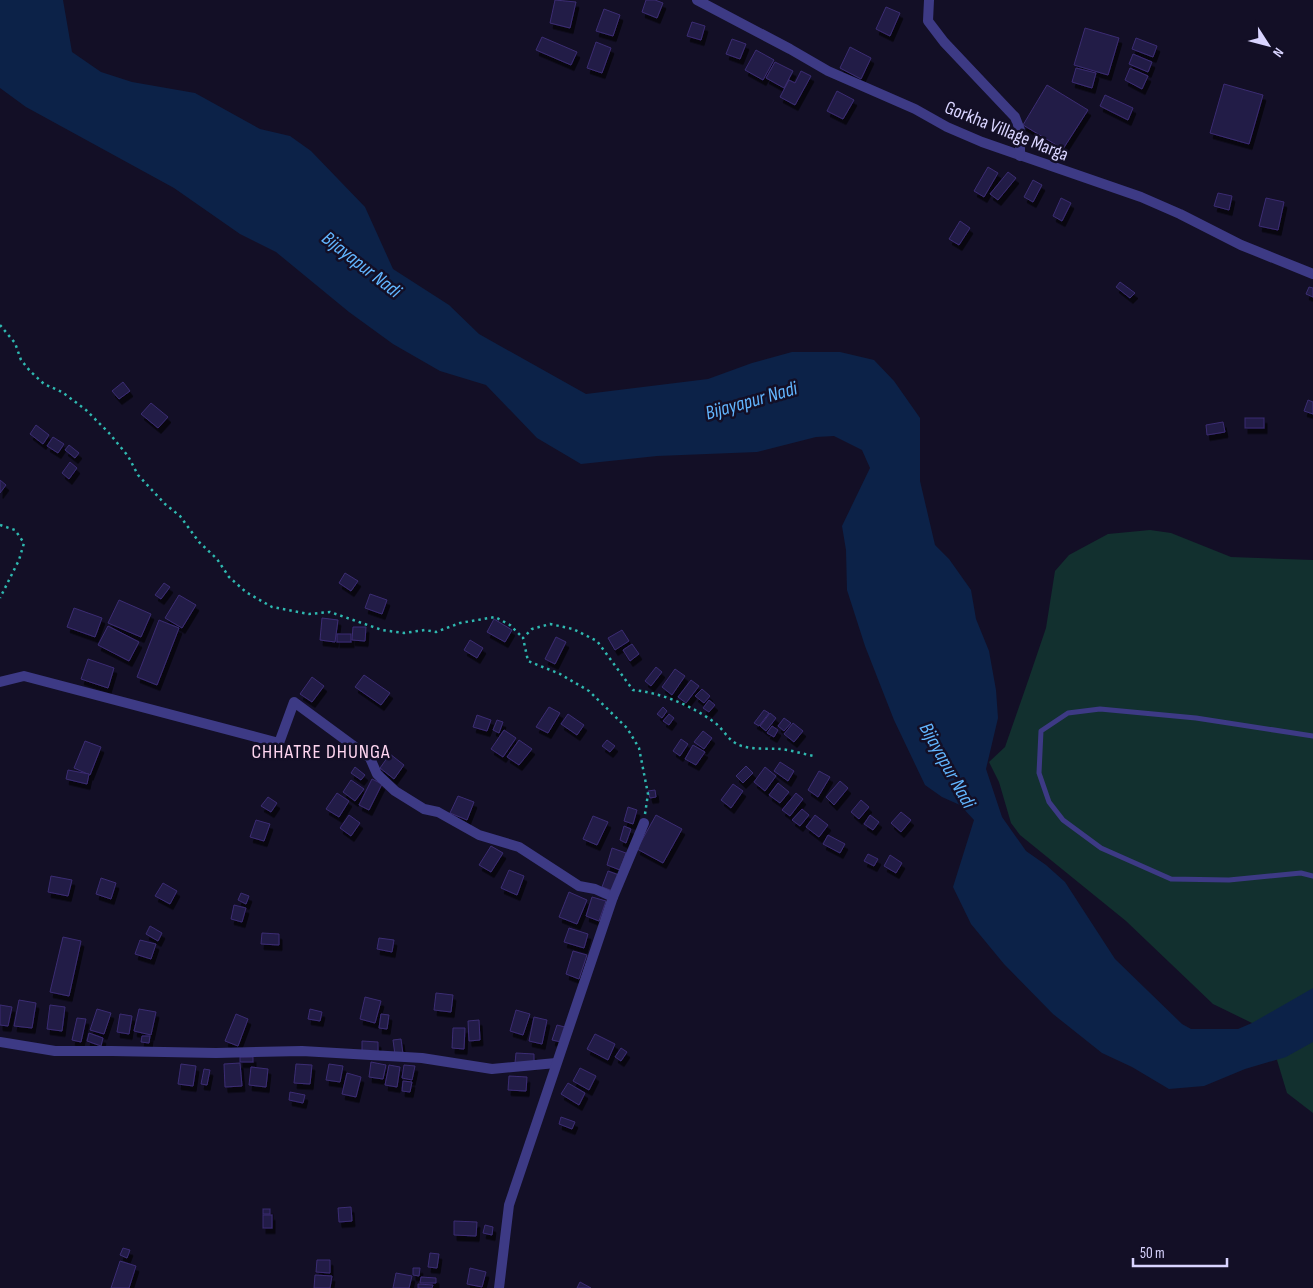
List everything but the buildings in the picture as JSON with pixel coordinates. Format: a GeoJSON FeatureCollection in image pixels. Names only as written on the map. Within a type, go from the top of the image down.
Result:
{"type":"FeatureCollection","features":[{"type":"Feature","properties":{"kind":"street","name":"Gorkha Village Marga"},"geometry":{"type":"LineString","coordinates":[[697,0],[828,71],[915,109],[947,127],[1020,156],[1141,197],[1180,214],[1241,245],[1313,274]]}},
{"type":"Feature","properties":{"kind":"street"},"geometry":{"type":"LineString","coordinates":[[929,0],[928,21],[944,42],[1014,116],[1020,130],[1020,156]]}},
{"type":"Feature","properties":{"kind":"street"},"geometry":{"type":"LineString","coordinates":[[0,682],[24,676],[279,743],[294,702],[370,758],[377,774],[395,791],[424,809],[438,812],[479,835],[519,846],[579,886],[595,889],[613,897]]}},
{"type":"Feature","properties":{"kind":"street"},"geometry":{"type":"LineString","coordinates":[[499,1288],[509,1205],[613,897],[644,823]]}},
{"type":"Feature","properties":{"kind":"street"},"geometry":{"type":"LineString","coordinates":[[0,1042],[56,1051],[311,1052],[422,1058],[492,1068],[556,1063]]}},
{"type":"Feature","properties":{"kind":"lane"},"geometry":{"type":"LineString","coordinates":[[1313,736],[1196,718],[1100,710],[1068,713],[1041,731],[1039,773],[1049,802],[1063,820],[1100,848],[1171,879],[1229,880],[1301,873],[1313,876]]}},
{"type":"Feature","properties":{"kind":"path"},"geometry":{"type":"LineString","coordinates":[[0,325],[15,343],[21,360],[30,371],[44,384],[62,392],[86,410],[109,433],[128,456],[138,475],[165,504],[180,516],[199,542],[217,559],[229,577],[246,592],[272,607],[309,614],[330,612],[382,630],[404,633],[425,630],[436,632],[460,623],[495,617],[510,625],[523,638],[528,661],[560,674],[589,691],[627,728],[639,748],[648,794],[644,823]]}},
{"type":"Feature","properties":{"kind":"path"},"geometry":{"type":"LineString","coordinates":[[0,525],[15,530],[24,543],[19,560],[0,598]]}},
{"type":"Feature","properties":{"kind":"path"},"geometry":{"type":"LineString","coordinates":[[523,638],[532,629],[550,624],[573,628],[597,641],[633,690],[652,692],[689,706],[716,723],[725,736],[741,746],[781,749],[814,756]]}},
{"type":"Feature","properties":{"kind":"green space"},"geometry":{"type":"Polygon","coordinates":[[[1150,530],[1171,533],[1231,557],[1313,560],[1313,1113],[1287,1093],[1274,1050],[1252,1023],[1213,1004],[1126,921],[1020,835],[1011,823],[999,782],[989,762],[1005,747],[1028,681],[1046,628],[1055,571],[1069,555],[1108,534],[1150,530]]]}},
{"type":"Feature","properties":{"kind":"water","name":"Bijayapur Nadi"},"geometry":{"type":"Polygon","coordinates":[[[0,0],[63,0],[72,52],[101,72],[132,82],[195,93],[260,129],[290,136],[311,151],[365,207],[393,269],[449,305],[479,334],[586,394],[708,379],[752,363],[792,352],[840,352],[874,360],[894,381],[920,418],[920,481],[935,545],[949,559],[971,590],[976,619],[989,651],[996,690],[998,718],[986,769],[1002,817],[1026,851],[1065,882],[1115,959],[1182,1024],[1191,1029],[1238,1029],[1313,988],[1313,1042],[1286,1057],[1245,1069],[1204,1086],[1169,1089],[1132,1067],[1102,1053],[1053,1014],[1004,964],[971,924],[953,887],[974,820],[960,805],[942,797],[925,785],[894,720],[865,646],[847,590],[846,550],[842,526],[870,468],[862,450],[834,436],[816,437],[757,452],[657,456],[581,464],[537,438],[486,385],[440,371],[393,344],[349,312],[276,252],[240,234],[174,188],[26,107],[0,88],[0,0]]]}},
{"type":"Feature","properties":{"kind":"district","name":"CHHATRE DHUNGA"},"geometry":{"type":"Point","coordinates":[321,751]}}]}
